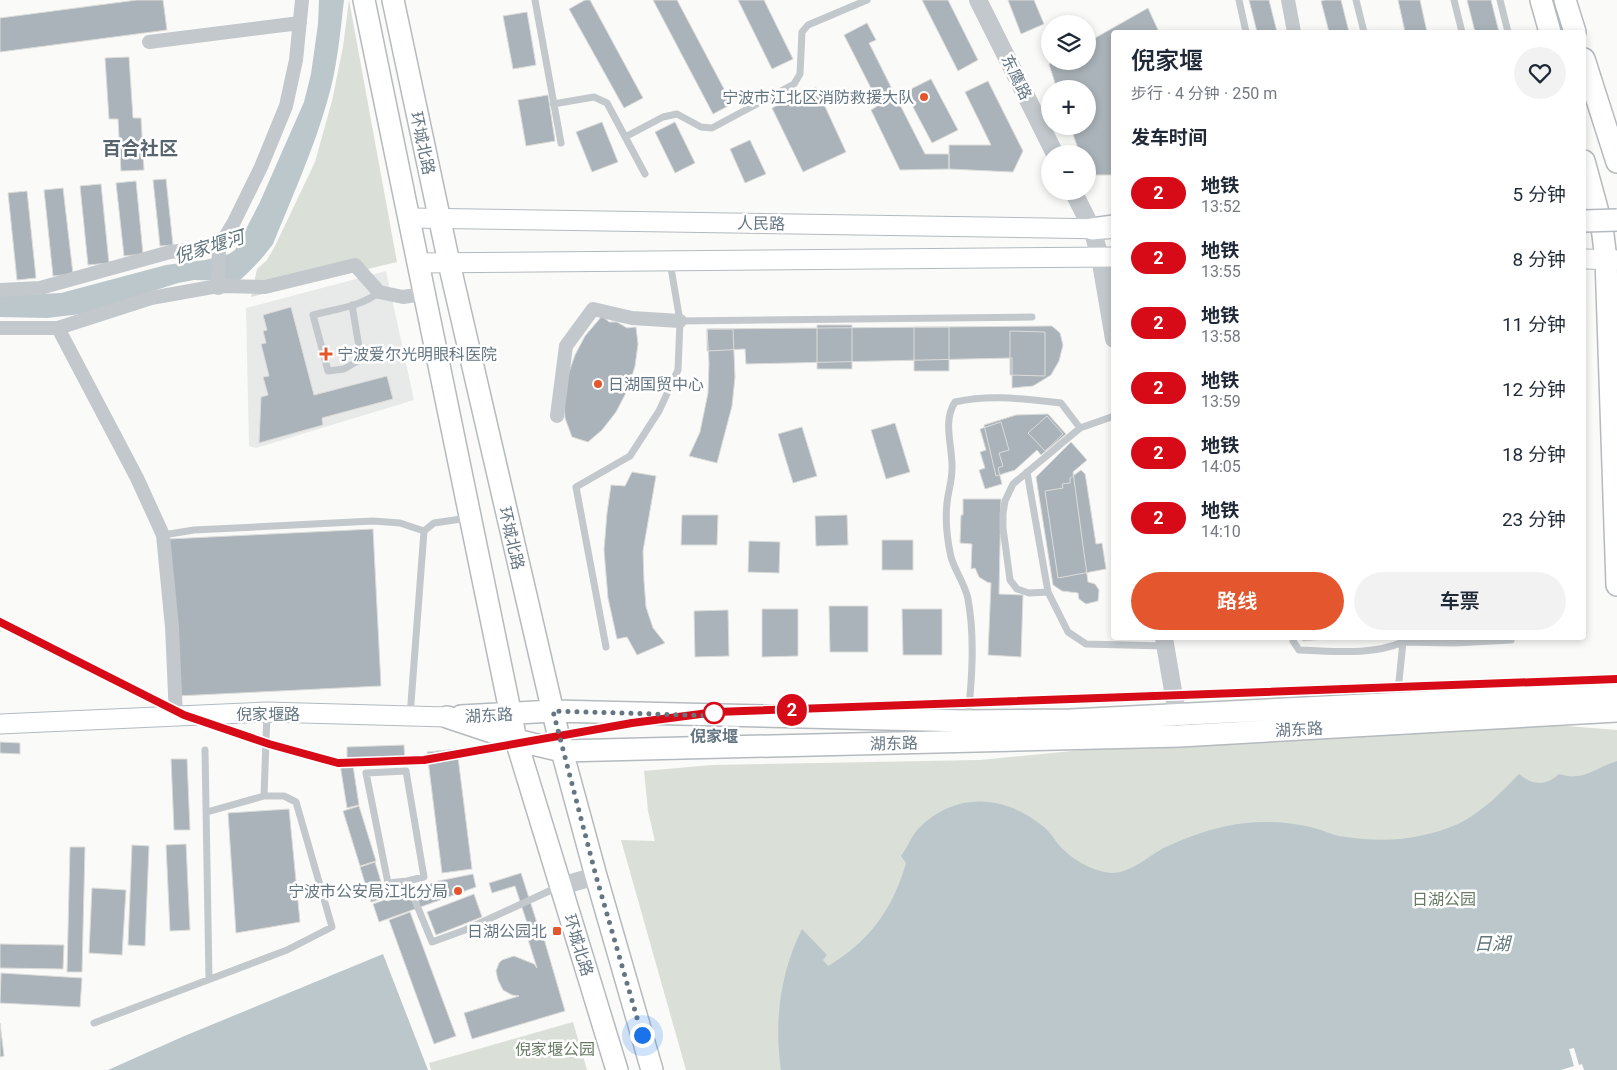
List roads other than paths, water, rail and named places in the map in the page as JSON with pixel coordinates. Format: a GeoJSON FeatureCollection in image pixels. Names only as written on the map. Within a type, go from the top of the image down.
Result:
{"type":"FeatureCollection","features":[{"type":"Feature","properties":{"kind":"main road","name":"环城北路"},"geometry":{"type":"LineString","coordinates":[[364,0],[516,740],[617,1070]]}},
{"type":"Feature","properties":{"kind":"main road","name":"环城北路"},"geometry":{"type":"LineString","coordinates":[[393,0],[449,263],[562,751],[652,1070]]}},
{"type":"Feature","properties":{"kind":"main road"},"geometry":{"type":"LineString","coordinates":[[1541,0],[1549,30]]}},
{"type":"Feature","properties":{"kind":"main road"},"geometry":{"type":"LineString","coordinates":[[1565,0],[1574,30]]}},
{"type":"Feature","properties":{"kind":"main road"},"geometry":{"type":"LineString","coordinates":[[1586,65],[1617,162]]}},
{"type":"Feature","properties":{"kind":"main road"},"geometry":{"type":"LineString","coordinates":[[1586,168],[1611,259],[1617,585]]}},
{"type":"Feature","properties":{"kind":"main road","name":"人民路"},"geometry":{"type":"LineString","coordinates":[[409,218],[1092,229]]}},
{"type":"Feature","properties":{"kind":"main road"},"geometry":{"type":"LineString","coordinates":[[1092,229],[1111,228]]}},
{"type":"Feature","properties":{"kind":"main road"},"geometry":{"type":"LineString","coordinates":[[418,263],[1107,257]]}},
{"type":"Feature","properties":{"kind":"main road"},"geometry":{"type":"LineString","coordinates":[[1586,259],[1611,259]]}},
{"type":"Feature","properties":{"kind":"main road","name":"湖东路"},"geometry":{"type":"LineString","coordinates":[[446,717],[553,711],[968,721],[1071,720],[1617,692]]}},
{"type":"Feature","properties":{"kind":"main road","name":"湖东路"},"geometry":{"type":"LineString","coordinates":[[446,717],[516,740],[562,751],[1180,736],[1617,711]]}},
{"type":"Feature","properties":{"kind":"main road","name":"倪家堰路"},"geometry":{"type":"LineString","coordinates":[[0,724],[267,712],[446,717]]}},
{"type":"Feature","properties":{"kind":"street"},"geometry":{"type":"LineString","coordinates":[[218,285],[219,247],[233,224],[261,167],[286,106],[296,60],[302,0]]}},
{"type":"Feature","properties":{"kind":"street","name":"东鹰路"},"geometry":{"type":"LineString","coordinates":[[978,0],[1050,145]]}},
{"type":"Feature","properties":{"kind":"street"},"geometry":{"type":"LineString","coordinates":[[1288,0],[1294,30]]}},
{"type":"Feature","properties":{"kind":"street"},"geometry":{"type":"LineString","coordinates":[[149,42],[300,23]]}},
{"type":"Feature","properties":{"kind":"street"},"geometry":{"type":"LineString","coordinates":[[1078,200],[1107,257],[1111,304]]}},
{"type":"Feature","properties":{"kind":"street"},"geometry":{"type":"LineString","coordinates":[[0,290],[40,288],[170,252],[219,247]]}},
{"type":"Feature","properties":{"kind":"street"},"geometry":{"type":"LineString","coordinates":[[0,328],[58,328],[152,298],[218,285],[264,287],[354,265],[380,292],[403,297],[424,294]]}},
{"type":"Feature","properties":{"kind":"street"},"geometry":{"type":"LineString","coordinates":[[557,416],[566,346],[593,309],[632,318],[680,321]]}},
{"type":"Feature","properties":{"kind":"street"},"geometry":{"type":"LineString","coordinates":[[58,328],[137,478],[163,535],[172,627],[176,716]]}},
{"type":"Feature","properties":{"kind":"street"},"geometry":{"type":"LineString","coordinates":[[1165,642],[1180,736]]}},
{"type":"Feature","properties":{"kind":"street"},"geometry":{"type":"LineString","coordinates":[[561,886],[596,876]]}},
{"type":"Feature","properties":{"kind":"lane"},"geometry":{"type":"LineString","coordinates":[[535,0],[561,143]]}},
{"type":"Feature","properties":{"kind":"lane"},"geometry":{"type":"LineString","coordinates":[[625,137],[663,117],[677,114],[701,127],[712,128],[794,84],[800,74],[802,32],[808,25],[867,0]]}},
{"type":"Feature","properties":{"kind":"lane"},"geometry":{"type":"LineString","coordinates":[[1239,0],[1246,30]]}},
{"type":"Feature","properties":{"kind":"lane"},"geometry":{"type":"LineString","coordinates":[[1356,0],[1364,30]]}},
{"type":"Feature","properties":{"kind":"lane"},"geometry":{"type":"LineString","coordinates":[[1454,0],[1462,30]]}},
{"type":"Feature","properties":{"kind":"lane"},"geometry":{"type":"LineString","coordinates":[[1500,0],[1508,30]]}},
{"type":"Feature","properties":{"kind":"lane"},"geometry":{"type":"LineString","coordinates":[[554,104],[594,98],[606,103],[645,174]]}},
{"type":"Feature","properties":{"kind":"lane"},"geometry":{"type":"LineString","coordinates":[[606,647],[576,487],[630,456],[659,412],[678,370],[680,321],[670,261]]}},
{"type":"Feature","properties":{"kind":"lane"},"geometry":{"type":"LineString","coordinates":[[352,304],[360,359],[344,369],[328,371],[313,315],[352,304],[371,299],[380,292]]}},
{"type":"Feature","properties":{"kind":"lane"},"geometry":{"type":"LineString","coordinates":[[680,321],[1032,317]]}},
{"type":"Feature","properties":{"kind":"lane"},"geometry":{"type":"LineString","coordinates":[[968,721],[971,685],[971,636],[968,598],[951,558],[946,531],[947,503],[952,480],[948,423],[951,408],[955,402],[975,397],[1004,396],[1061,403],[1080,428]]}},
{"type":"Feature","properties":{"kind":"lane"},"geometry":{"type":"LineString","coordinates":[[1048,592],[1017,590],[1010,580],[1002,514],[1005,501],[1014,484],[1080,428],[1111,417]]}},
{"type":"Feature","properties":{"kind":"lane"},"geometry":{"type":"LineString","coordinates":[[1027,472],[1048,592],[1068,632],[1086,644],[1165,642]]}},
{"type":"Feature","properties":{"kind":"lane"},"geometry":{"type":"LineString","coordinates":[[410,716],[424,531],[434,523],[470,517]]}},
{"type":"Feature","properties":{"kind":"lane"},"geometry":{"type":"LineString","coordinates":[[163,535],[194,530],[373,521],[400,523],[424,531]]}},
{"type":"Feature","properties":{"kind":"lane"},"geometry":{"type":"LineString","coordinates":[[1293,640],[1299,650],[1332,652],[1389,648],[1403,642],[1453,640]]}},
{"type":"Feature","properties":{"kind":"lane"},"geometry":{"type":"LineString","coordinates":[[1397,704],[1403,642]]}},
{"type":"Feature","properties":{"kind":"lane"},"geometry":{"type":"LineString","coordinates":[[264,796],[267,712]]}},
{"type":"Feature","properties":{"kind":"lane"},"geometry":{"type":"LineString","coordinates":[[205,750],[209,979]]}},
{"type":"Feature","properties":{"kind":"lane"},"geometry":{"type":"LineString","coordinates":[[406,771],[424,877],[407,881],[388,883],[366,773],[406,771]]}},
{"type":"Feature","properties":{"kind":"lane"},"geometry":{"type":"LineString","coordinates":[[94,1023],[287,950],[332,927],[296,802],[284,796],[264,796],[207,812]]}},
{"type":"Feature","properties":{"kind":"lane"},"geometry":{"type":"LineString","coordinates":[[407,881],[432,942],[465,930],[561,886]]}},
{"type":"Feature","properties":{"kind":"water"},"geometry":{"type":"Polygon","coordinates":[[[319,0],[344,0],[338,51],[330,90],[309,156],[273,244],[239,281],[194,280],[178,283],[81,314],[47,318],[0,317],[0,296],[61,293],[166,265],[205,260],[229,254],[235,250],[259,204],[304,102],[311,74],[318,24],[319,0]]]}},
{"type":"Feature","properties":{"kind":"water","name":"日湖"},"geometry":{"type":"Polygon","coordinates":[[[1617,761],[1617,1070],[781,1070],[778,1034],[781,998],[788,963],[802,929],[827,955],[823,960],[828,966],[843,957],[878,923],[901,880],[906,863],[901,856],[916,831],[931,817],[958,804],[987,802],[1016,810],[1030,817],[1043,827],[1062,849],[1075,859],[1087,866],[1112,873],[1133,867],[1160,850],[1188,837],[1238,824],[1270,822],[1293,824],[1339,836],[1384,840],[1429,834],[1458,824],[1475,814],[1519,774],[1529,781],[1539,783],[1549,781],[1559,774],[1567,776],[1582,775],[1617,761]]]}},
{"type":"Feature","properties":{"kind":"water"},"geometry":{"type":"Polygon","coordinates":[[[383,954],[428,1070],[108,1070],[182,1037],[383,954]]]}},
{"type":"Feature","properties":{"kind":"metro line","name":"2"},"geometry":{"type":"LineString","coordinates":[[0,622],[184,715],[269,744],[338,763],[424,760],[632,723],[716,712],[1617,679]]}},
{"type":"Feature","properties":{"kind":"place","name":"宁波市江北区消防救援大队"},"geometry":{"type":"Point","coordinates":[924,97]}},
{"type":"Feature","properties":{"kind":"place","name":"宁波爱尔光明眼科医院"},"geometry":{"type":"Point","coordinates":[326,354]}},
{"type":"Feature","properties":{"kind":"place","name":"日湖国贸中心"},"geometry":{"type":"Point","coordinates":[598,384]}},
{"type":"Feature","properties":{"kind":"place","name":"倪家堰"},"geometry":{"type":"Point","coordinates":[714,713]}},
{"type":"Feature","properties":{"kind":"place","name":"宁波市公安局江北分局"},"geometry":{"type":"Point","coordinates":[458,891]}},
{"type":"Feature","properties":{"kind":"place","name":"日湖公园北"},"geometry":{"type":"Point","coordinates":[557,931]}},
{"type":"Feature","properties":{"kind":"district","name":"百合社区"},"geometry":{"type":"Point","coordinates":[140,148]}},
{"type":"Feature","properties":{"kind":"water label","name":"倪家堰河"},"geometry":{"type":"Point","coordinates":[209,247]}},
{"type":"Feature","properties":{"kind":"park label","name":"日湖公园"},"geometry":{"type":"Point","coordinates":[1444,899]}},
{"type":"Feature","properties":{"kind":"park label","name":"倪家堰公园"},"geometry":{"type":"Point","coordinates":[555,1049]}}]}
